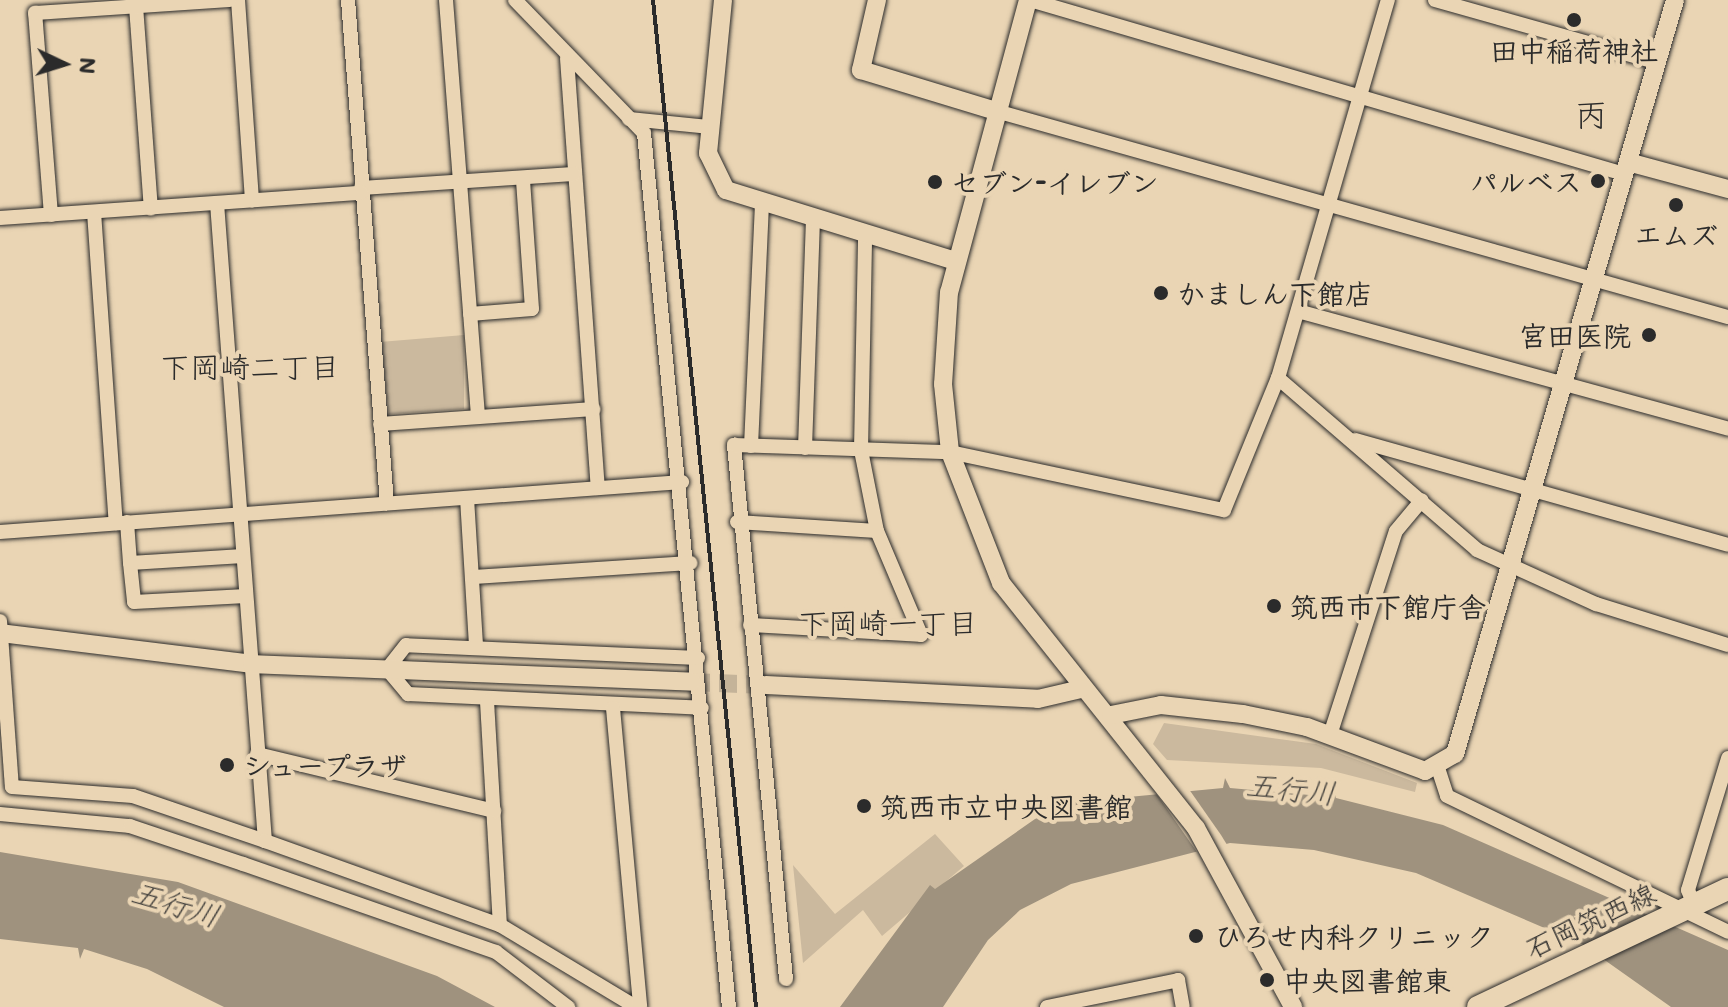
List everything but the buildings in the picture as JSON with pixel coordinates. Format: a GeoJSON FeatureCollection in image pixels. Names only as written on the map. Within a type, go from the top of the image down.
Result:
{"type":"FeatureCollection","features":[{"type":"Feature","properties":{"kind":"main road","name":"石岡筑西線"},"geometry":{"type":"LineString","coordinates":[[1478,1007],[1728,889]]}},
{"type":"Feature","properties":{"kind":"street"},"geometry":{"type":"LineString","coordinates":[[51,215],[35,7],[136,6],[230,0]]}},
{"type":"Feature","properties":{"kind":"street"},"geometry":{"type":"LineString","coordinates":[[238,0],[252,201]]}},
{"type":"Feature","properties":{"kind":"street"},"geometry":{"type":"LineString","coordinates":[[348,0],[387,503]]}},
{"type":"Feature","properties":{"kind":"street"},"geometry":{"type":"LineString","coordinates":[[446,0],[478,417]]}},
{"type":"Feature","properties":{"kind":"street"},"geometry":{"type":"LineString","coordinates":[[515,0],[567,58],[644,133],[691,563],[729,1007]]}},
{"type":"Feature","properties":{"kind":"street"},"geometry":{"type":"LineString","coordinates":[[723,0],[708,153],[717,179],[762,207],[956,261]]}},
{"type":"Feature","properties":{"kind":"street"},"geometry":{"type":"LineString","coordinates":[[877,0],[861,70],[996,111],[1728,317]]}},
{"type":"Feature","properties":{"kind":"street"},"geometry":{"type":"LineString","coordinates":[[1293,1007],[1226,873],[1147,760],[1111,715],[1081,689],[1001,583],[950,452],[943,384],[956,261],[1029,0],[1361,96],[1626,168],[1728,189]]}},
{"type":"Feature","properties":{"kind":"street"},"geometry":{"type":"LineString","coordinates":[[786,979],[737,522],[734,445],[950,452],[1224,510],[1278,378],[1388,0]]}},
{"type":"Feature","properties":{"kind":"street"},"geometry":{"type":"LineString","coordinates":[[1435,0],[1656,62]]}},
{"type":"Feature","properties":{"kind":"street"},"geometry":{"type":"LineString","coordinates":[[1111,715],[1143,705],[1193,707],[1330,735],[1425,771],[1438,768],[1455,754],[1675,0]]}},
{"type":"Feature","properties":{"kind":"street"},"geometry":{"type":"LineString","coordinates":[[136,6],[151,208]]}},
{"type":"Feature","properties":{"kind":"street"},"geometry":{"type":"LineString","coordinates":[[567,58],[598,488]]}},
{"type":"Feature","properties":{"kind":"street"},"geometry":{"type":"LineString","coordinates":[[629,119],[709,127]]}},
{"type":"Feature","properties":{"kind":"street"},"geometry":{"type":"LineString","coordinates":[[0,218],[574,174]]}},
{"type":"Feature","properties":{"kind":"street"},"geometry":{"type":"LineString","coordinates":[[470,314],[532,309],[523,179]]}},
{"type":"Feature","properties":{"kind":"street"},"geometry":{"type":"LineString","coordinates":[[217,203],[257,754],[251,848]]}},
{"type":"Feature","properties":{"kind":"street"},"geometry":{"type":"LineString","coordinates":[[751,446],[762,207]]}},
{"type":"Feature","properties":{"kind":"street"},"geometry":{"type":"LineString","coordinates":[[94,212],[121,522],[134,602],[246,596]]}},
{"type":"Feature","properties":{"kind":"street"},"geometry":{"type":"LineString","coordinates":[[805,448],[813,222]]}},
{"type":"Feature","properties":{"kind":"street"},"geometry":{"type":"LineString","coordinates":[[750,625],[921,635],[877,531],[861,450],[865,237]]}},
{"type":"Feature","properties":{"kind":"street"},"geometry":{"type":"LineString","coordinates":[[1298,311],[1728,429]]}},
{"type":"Feature","properties":{"kind":"street"},"geometry":{"type":"LineString","coordinates":[[1278,378],[1477,550],[1596,604],[1728,645]]}},
{"type":"Feature","properties":{"kind":"street"},"geometry":{"type":"LineString","coordinates":[[380,424],[593,409]]}},
{"type":"Feature","properties":{"kind":"street"},"geometry":{"type":"LineString","coordinates":[[1350,439],[1728,545]]}},
{"type":"Feature","properties":{"kind":"street"},"geometry":{"type":"LineString","coordinates":[[0,532],[682,482]]}},
{"type":"Feature","properties":{"kind":"street"},"geometry":{"type":"LineString","coordinates":[[467,498],[476,645]]}},
{"type":"Feature","properties":{"kind":"street"},"geometry":{"type":"LineString","coordinates":[[1330,735],[1396,531],[1422,500]]}},
{"type":"Feature","properties":{"kind":"street"},"geometry":{"type":"LineString","coordinates":[[737,522],[877,531]]}},
{"type":"Feature","properties":{"kind":"street"},"geometry":{"type":"LineString","coordinates":[[130,563],[243,556]]}},
{"type":"Feature","properties":{"kind":"street"},"geometry":{"type":"LineString","coordinates":[[473,577],[691,563]]}},
{"type":"Feature","properties":{"kind":"street"},"geometry":{"type":"LineString","coordinates":[[0,621],[12,787],[133,796],[499,954],[568,1007]]}},
{"type":"Feature","properties":{"kind":"street"},"geometry":{"type":"LineString","coordinates":[[0,634],[252,664],[692,682]]}},
{"type":"Feature","properties":{"kind":"street"},"geometry":{"type":"LineString","coordinates":[[387,669],[406,645],[476,645],[698,658]]}},
{"type":"Feature","properties":{"kind":"street"},"geometry":{"type":"LineString","coordinates":[[387,669],[408,694],[613,708],[702,708]]}},
{"type":"Feature","properties":{"kind":"street"},"geometry":{"type":"LineString","coordinates":[[766,685],[1052,699],[1081,689]]}},
{"type":"Feature","properties":{"kind":"street"},"geometry":{"type":"LineString","coordinates":[[487,701],[506,928],[499,954]]}},
{"type":"Feature","properties":{"kind":"street"},"geometry":{"type":"LineString","coordinates":[[613,708],[638,1007]]}},
{"type":"Feature","properties":{"kind":"street"},"geometry":{"type":"LineString","coordinates":[[257,754],[494,811]]}},
{"type":"Feature","properties":{"kind":"street"},"geometry":{"type":"LineString","coordinates":[[1684,909],[1728,758]]}},
{"type":"Feature","properties":{"kind":"street"},"geometry":{"type":"LineString","coordinates":[[1438,768],[1447,796],[1728,932]]}},
{"type":"Feature","properties":{"kind":"street"},"geometry":{"type":"LineString","coordinates":[[0,814],[130,826],[251,848],[506,928],[638,1007]]}},
{"type":"Feature","properties":{"kind":"street"},"geometry":{"type":"LineString","coordinates":[[1047,1007],[1178,980],[1183,1007]]}},
{"type":"Feature","properties":{"kind":"shaded area"},"geometry":{"type":"Polygon","coordinates":[[[464,335],[464,409],[389,414],[380,342],[464,335]]]}},
{"type":"Feature","properties":{"kind":"shaded area"},"geometry":{"type":"Polygon","coordinates":[[[1164,723],[1316,744],[1417,783],[1415,792],[1321,768],[1167,760],[1153,744],[1164,723]]]}},
{"type":"Feature","properties":{"kind":"shaded area"},"geometry":{"type":"Polygon","coordinates":[[[935,834],[964,866],[882,936],[863,910],[803,963],[793,865],[835,914],[935,834]]]}},
{"type":"Feature","properties":{"kind":"water"},"geometry":{"type":"Polygon","coordinates":[[[1225,778],[1230,788],[1332,797],[1334,791],[1336,798],[1443,825],[1728,950],[1728,1007],[1671,1007],[1582,944],[1416,873],[1314,850],[1230,843],[1071,884],[1020,910],[988,940],[943,1007],[840,1007],[930,885],[935,889],[1035,819],[1076,802],[1223,788],[1225,778]]]}},
{"type":"Feature","properties":{"kind":"water","name":"五行川"},"geometry":{"type":"Polygon","coordinates":[[[0,852],[178,882],[437,976],[495,1007],[224,1007],[147,969],[84,949],[80,959],[78,948],[0,939],[0,852]]]}},
{"type":"Feature","properties":{"kind":"pier"},"geometry":{"type":"Polygon","coordinates":[[[1186,785],[1229,848],[1199,855],[1151,786],[1186,785]]]}},
{"type":"Feature","properties":{"kind":"tunnel"},"geometry":{"type":"LineString","coordinates":[[692,682],[766,685]]}},
{"type":"Feature","properties":{"kind":"railway"},"geometry":{"type":"LineString","coordinates":[[653,0],[756,1007]]}},
{"type":"Feature","properties":{"kind":"place","name":"田中稲荷神社"},"geometry":{"type":"Point","coordinates":[1574,20]}},
{"type":"Feature","properties":{"kind":"place","name":"パルベス"},"geometry":{"type":"Point","coordinates":[1598,181]}},
{"type":"Feature","properties":{"kind":"place","name":"セブン-イレブン"},"geometry":{"type":"Point","coordinates":[935,182]}},
{"type":"Feature","properties":{"kind":"place","name":"エムズ"},"geometry":{"type":"Point","coordinates":[1676,205]}},
{"type":"Feature","properties":{"kind":"place","name":"かましん下館店"},"geometry":{"type":"Point","coordinates":[1161,293]}},
{"type":"Feature","properties":{"kind":"place","name":"宮田医院"},"geometry":{"type":"Point","coordinates":[1649,335]}},
{"type":"Feature","properties":{"kind":"place","name":"筑西市下館庁舎"},"geometry":{"type":"Point","coordinates":[1274,606]}},
{"type":"Feature","properties":{"kind":"place","name":"シュープラザ"},"geometry":{"type":"Point","coordinates":[227,765]}},
{"type":"Feature","properties":{"kind":"place","name":"筑西市立中央図書館"},"geometry":{"type":"Point","coordinates":[864,806]}},
{"type":"Feature","properties":{"kind":"place","name":"ひろせ内科クリニック"},"geometry":{"type":"Point","coordinates":[1196,936]}},
{"type":"Feature","properties":{"kind":"place","name":"中央図書館東"},"geometry":{"type":"Point","coordinates":[1267,980]}},
{"type":"Feature","properties":{"kind":"district","name":"丙"},"geometry":{"type":"Point","coordinates":[1591,113]}},
{"type":"Feature","properties":{"kind":"district","name":"下岡崎二丁目"},"geometry":{"type":"Point","coordinates":[250,366]}},
{"type":"Feature","properties":{"kind":"district","name":"下岡崎一丁目"},"geometry":{"type":"Point","coordinates":[888,622]}}]}
